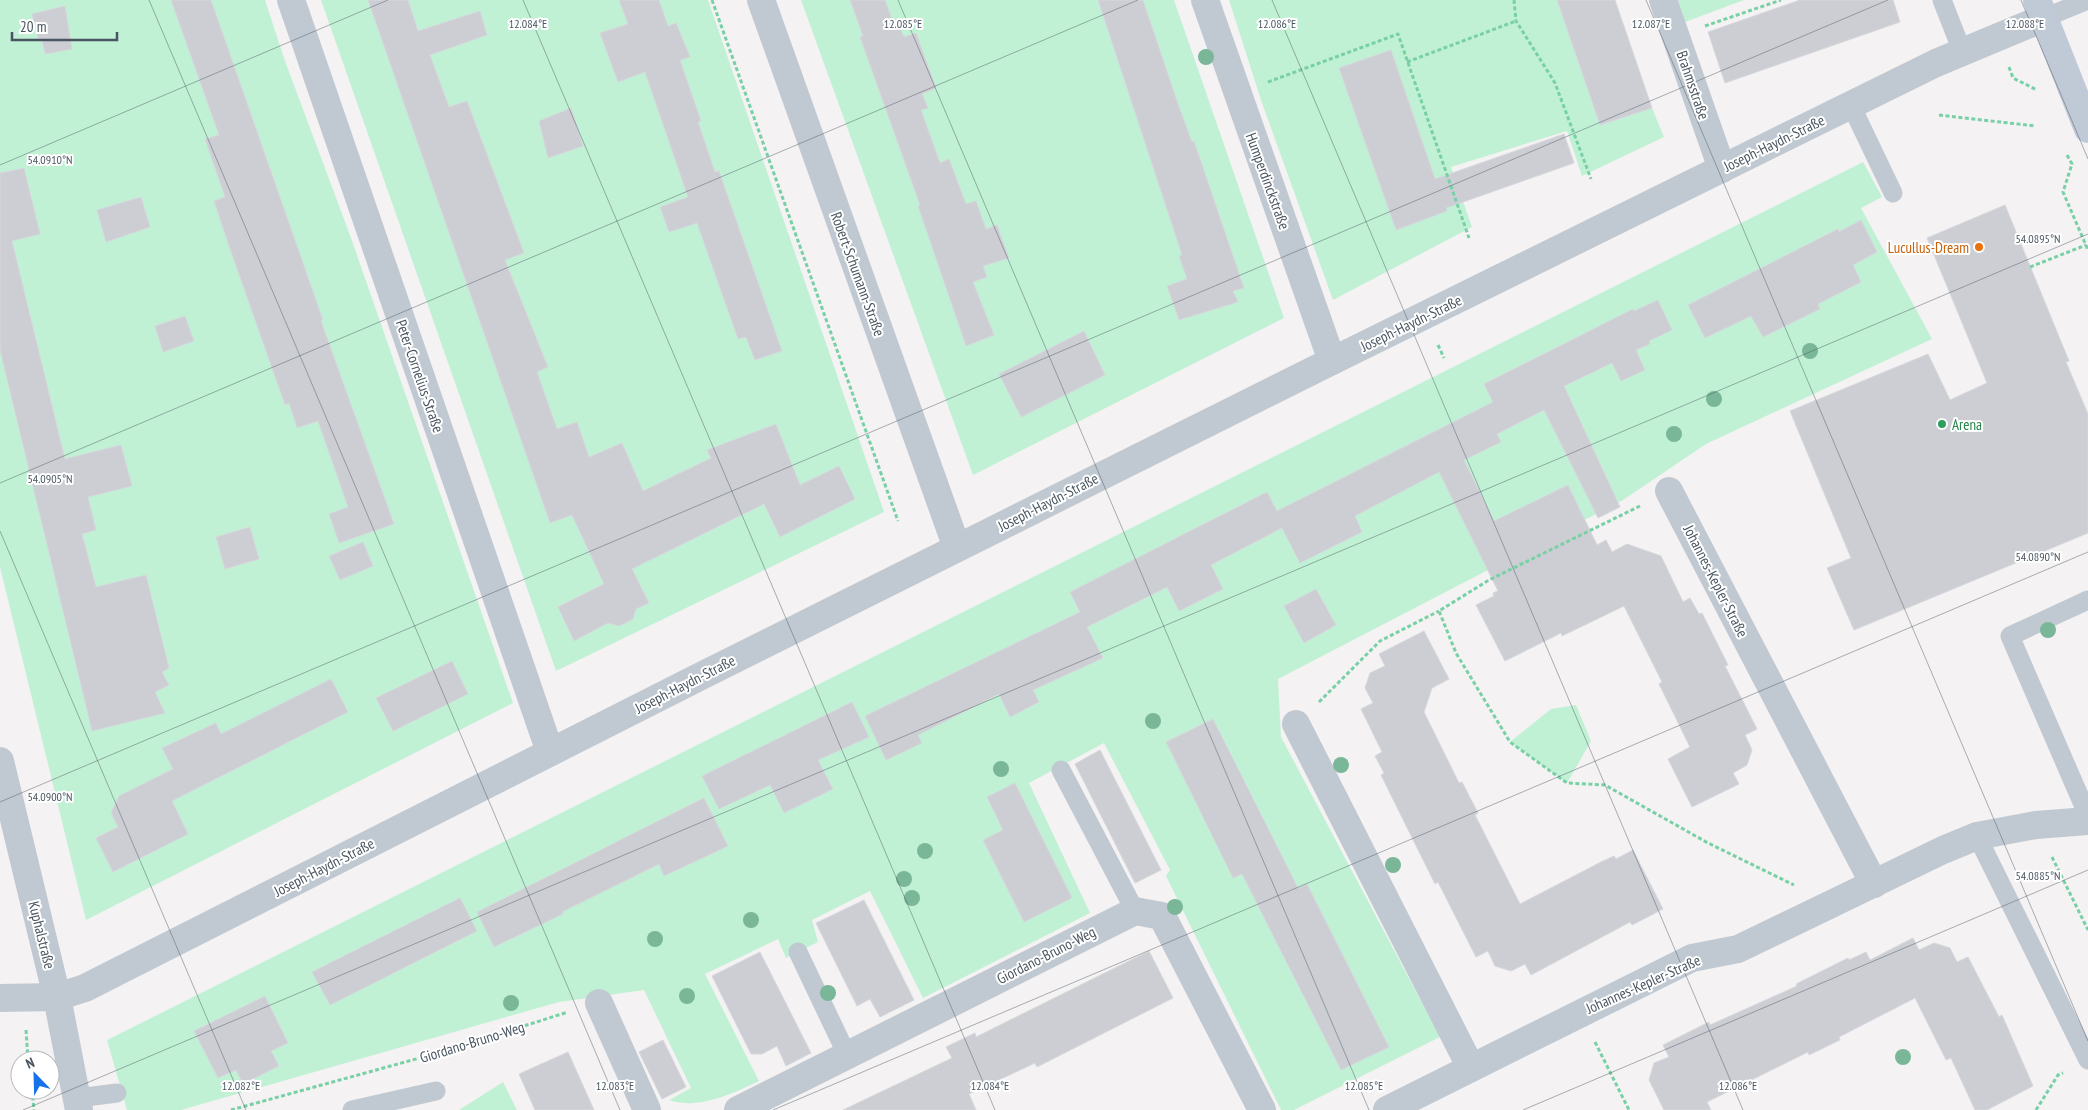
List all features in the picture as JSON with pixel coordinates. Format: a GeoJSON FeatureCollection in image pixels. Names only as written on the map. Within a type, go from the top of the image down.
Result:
{"type":"FeatureCollection","features":[{"type":"Feature","properties":{"kind":"street","name":"Peter-Cornelius-Straße"},"geometry":{"type":"LineString","coordinates":[[292,0],[550,752]]}},
{"type":"Feature","properties":{"kind":"street","name":"Robert-Schumann-Straße"},"geometry":{"type":"LineString","coordinates":[[761,0],[957,548]]}},
{"type":"Feature","properties":{"kind":"street","name":"Humperdinckstraße"},"geometry":{"type":"LineString","coordinates":[[1205,0],[1332,361]]}},
{"type":"Feature","properties":{"kind":"street","name":"Brahmsstraße"},"geometry":{"type":"LineString","coordinates":[[1663,0],[1722,169]]}},
{"type":"Feature","properties":{"kind":"street","name":"Joseph-Haydn-Straße"},"geometry":{"type":"LineString","coordinates":[[0,998],[57,996],[94,984],[957,548],[1962,51],[2040,9]]}},
{"type":"Feature","properties":{"kind":"street"},"geometry":{"type":"LineString","coordinates":[[2040,9],[2088,129]]}},
{"type":"Feature","properties":{"kind":"street","name":"Johannes-Kepler-Straße"},"geometry":{"type":"LineString","coordinates":[[1669,491],[1874,884]]}},
{"type":"Feature","properties":{"kind":"street"},"geometry":{"type":"LineString","coordinates":[[1296,724],[1471,1068]]}},
{"type":"Feature","properties":{"kind":"street","name":"Kuphalstraße"},"geometry":{"type":"LineString","coordinates":[[0,760],[57,996],[78,1104]]}},
{"type":"Feature","properties":{"kind":"street","name":"Johannes-Kepler-Straße"},"geometry":{"type":"LineString","coordinates":[[1387,1110],[1580,1012],[1692,958],[1738,949],[1976,836],[2036,825],[2088,821]]}},
{"type":"Feature","properties":{"kind":"street"},"geometry":{"type":"LineString","coordinates":[[1135,911],[1162,916],[1262,1110]]}},
{"type":"Feature","properties":{"kind":"street","name":"Giordano-Bruno-Weg"},"geometry":{"type":"LineString","coordinates":[[738,1110],[1135,911]]}},
{"type":"Feature","properties":{"kind":"street"},"geometry":{"type":"LineString","coordinates":[[599,1003],[647,1110]]}},
{"type":"Feature","properties":{"kind":"lane"},"geometry":{"type":"LineString","coordinates":[[1942,0],[1962,51]]}},
{"type":"Feature","properties":{"kind":"lane"},"geometry":{"type":"LineString","coordinates":[[2040,9],[2088,0]]}},
{"type":"Feature","properties":{"kind":"lane"},"geometry":{"type":"LineString","coordinates":[[1851,105],[1893,193]]}},
{"type":"Feature","properties":{"kind":"lane"},"geometry":{"type":"LineString","coordinates":[[2088,600],[2010,636],[2088,816]]}},
{"type":"Feature","properties":{"kind":"lane"},"geometry":{"type":"LineString","coordinates":[[1061,770],[1135,911]]}},
{"type":"Feature","properties":{"kind":"lane"},"geometry":{"type":"LineString","coordinates":[[1976,836],[2088,1060]]}},
{"type":"Feature","properties":{"kind":"lane"},"geometry":{"type":"LineString","coordinates":[[798,952],[848,1056]]}},
{"type":"Feature","properties":{"kind":"lane"},"geometry":{"type":"LineString","coordinates":[[352,1110],[436,1091]]}},
{"type":"Feature","properties":{"kind":"lane"},"geometry":{"type":"LineString","coordinates":[[78,1104],[117,1093]]}},
{"type":"Feature","properties":{"kind":"path"},"geometry":{"type":"LineString","coordinates":[[712,0],[898,521]]}},
{"type":"Feature","properties":{"kind":"path"},"geometry":{"type":"LineString","coordinates":[[1514,0],[1516,21],[1555,83],[1591,178]]}},
{"type":"Feature","properties":{"kind":"path"},"geometry":{"type":"LineString","coordinates":[[1676,36],[1782,0]]}},
{"type":"Feature","properties":{"kind":"path"},"geometry":{"type":"LineString","coordinates":[[1407,62],[1516,21]]}},
{"type":"Feature","properties":{"kind":"path"},"geometry":{"type":"LineString","coordinates":[[1238,94],[1398,34],[1469,238]]}},
{"type":"Feature","properties":{"kind":"path"},"geometry":{"type":"LineString","coordinates":[[1939,115],[2035,126]]}},
{"type":"Feature","properties":{"kind":"path"},"geometry":{"type":"LineString","coordinates":[[2063,192],[2088,250]]}},
{"type":"Feature","properties":{"kind":"path"},"geometry":{"type":"LineString","coordinates":[[2030,267],[2086,245]]}},
{"type":"Feature","properties":{"kind":"path"},"geometry":{"type":"LineString","coordinates":[[1296,724],[1380,641],[1439,611],[1488,580],[1669,491]]}},
{"type":"Feature","properties":{"kind":"path"},"geometry":{"type":"LineString","coordinates":[[1439,611],[1456,653],[1510,742],[1567,783],[1605,786],[1708,843],[1794,885]]}},
{"type":"Feature","properties":{"kind":"path"},"geometry":{"type":"LineString","coordinates":[[2036,825],[2088,930]]}},
{"type":"Feature","properties":{"kind":"path","name":"Giordano-Bruno-Weg"},"geometry":{"type":"LineString","coordinates":[[230,1110],[445,1051],[599,1003]]}},
{"type":"Feature","properties":{"kind":"path"},"geometry":{"type":"LineString","coordinates":[[1580,1012],[1629,1110]]}},
{"type":"Feature","properties":{"kind":"path"},"geometry":{"type":"LineString","coordinates":[[2036,1110],[2058,1075],[2065,1072]]}},
{"type":"Feature","properties":{"kind":"green space"},"geometry":{"type":"Polygon","coordinates":[[[0,0],[265,0],[285,61],[351,238],[513,703],[86,920],[0,567],[0,0]]]}},
{"type":"Feature","properties":{"kind":"green space"},"geometry":{"type":"Polygon","coordinates":[[[321,0],[708,0],[884,512],[556,671],[321,0]]]}},
{"type":"Feature","properties":{"kind":"green space"},"geometry":{"type":"Polygon","coordinates":[[[801,0],[1174,0],[1284,318],[973,475],[801,0]]]}},
{"type":"Feature","properties":{"kind":"green space"},"geometry":{"type":"Polygon","coordinates":[[[1229,0],[1557,0],[1600,125],[1652,108],[1664,137],[1582,176],[1567,131],[1451,167],[1472,227],[1333,300],[1262,103],[1229,0]]]}},
{"type":"Feature","properties":{"kind":"green space"},"geometry":{"type":"Polygon","coordinates":[[[1678,0],[1744,0],[1685,22],[1678,0]]]}},
{"type":"Feature","properties":{"kind":"green space"},"geometry":{"type":"Polygon","coordinates":[[[1863,162],[1882,197],[1861,208],[1932,339],[1706,444],[1623,500],[1278,679],[1281,737],[1440,1037],[1294,1110],[1281,1110],[1166,876],[1170,870],[1104,743],[1029,783],[1090,913],[923,998],[870,891],[812,920],[818,942],[786,958],[778,939],[705,974],[759,1081],[738,1091],[703,1102],[680,1103],[669,1100],[691,1088],[644,990],[559,1002],[181,1110],[127,1110],[107,1040],[1863,162]]]}},
{"type":"Feature","properties":{"kind":"green space"},"geometry":{"type":"Polygon","coordinates":[[[1576,705],[1591,741],[1567,783],[1510,742],[1551,709],[1576,705]]]}},
{"type":"Feature","properties":{"kind":"green space"},"geometry":{"type":"Polygon","coordinates":[[[503,1082],[517,1110],[459,1110],[503,1082]]]}},
{"type":"Feature","properties":{"kind":"building"},"geometry":{"type":"Polygon","coordinates":[[[171,0],[211,0],[323,320],[321,321],[394,524],[339,543],[329,514],[348,507],[318,421],[297,428],[289,403],[285,405],[230,249],[214,201],[225,197],[205,139],[219,135],[171,0]]]}},
{"type":"Feature","properties":{"kind":"building"},"geometry":{"type":"Polygon","coordinates":[[[368,0],[408,0],[418,31],[480,11],[487,35],[430,55],[449,107],[467,101],[524,253],[505,260],[548,367],[537,372],[557,429],[577,422],[589,457],[622,443],[643,491],[711,458],[707,450],[776,424],[800,485],[839,466],[855,499],[780,537],[764,504],[632,569],[649,603],[636,609],[633,619],[619,626],[608,623],[574,641],[558,607],[604,584],[572,515],[550,523],[368,0]]]}},
{"type":"Feature","properties":{"kind":"building"},"geometry":{"type":"Polygon","coordinates":[[[619,0],[659,0],[668,26],[676,23],[690,57],[680,60],[701,121],[698,122],[715,172],[719,171],[782,351],[755,360],[746,337],[738,339],[697,223],[669,232],[660,207],[688,197],[645,72],[618,82],[600,33],[628,24],[619,0]]]}},
{"type":"Feature","properties":{"kind":"building"},"geometry":{"type":"Polygon","coordinates":[[[850,0],[885,0],[894,25],[898,24],[904,37],[916,33],[936,88],[922,94],[928,108],[921,110],[940,163],[949,159],[966,204],[976,201],[986,229],[997,225],[1009,258],[983,266],[987,277],[973,282],[994,335],[966,346],[918,206],[920,205],[860,37],[863,36],[850,0]]]}},
{"type":"Feature","properties":{"kind":"building"},"geometry":{"type":"Polygon","coordinates":[[[1098,0],[1143,0],[1244,288],[1233,291],[1238,302],[1179,320],[1167,286],[1187,279],[1179,256],[1182,255],[1098,0]]]}},
{"type":"Feature","properties":{"kind":"building"},"geometry":{"type":"Polygon","coordinates":[[[1557,0],[1615,0],[1652,108],[1600,125],[1557,0]]]}},
{"type":"Feature","properties":{"kind":"building"},"geometry":{"type":"Polygon","coordinates":[[[1800,0],[1893,0],[1900,22],[1725,83],[1708,32],[1800,0]]]}},
{"type":"Feature","properties":{"kind":"building"},"geometry":{"type":"Polygon","coordinates":[[[65,6],[72,49],[45,54],[42,40],[39,41],[32,14],[65,6]]]}},
{"type":"Feature","properties":{"kind":"building"},"geometry":{"type":"Polygon","coordinates":[[[1391,50],[1435,179],[1564,134],[1574,163],[1446,208],[1447,211],[1396,230],[1339,68],[1391,50]]]}},
{"type":"Feature","properties":{"kind":"building"},"geometry":{"type":"Polygon","coordinates":[[[571,108],[583,146],[548,158],[539,121],[571,108]]]}},
{"type":"Feature","properties":{"kind":"building"},"geometry":{"type":"Polygon","coordinates":[[[24,168],[40,234],[12,241],[65,459],[121,445],[132,486],[88,497],[96,530],[82,534],[96,587],[146,575],[169,668],[162,672],[169,685],[155,692],[165,713],[92,731],[0,350],[0,173],[24,168]]]}},
{"type":"Feature","properties":{"kind":"building"},"geometry":{"type":"Polygon","coordinates":[[[141,197],[150,227],[106,242],[97,210],[141,197]]]}},
{"type":"Feature","properties":{"kind":"building","name":"Arena"},"geometry":{"type":"Polygon","coordinates":[[[2005,205],[2069,361],[2066,362],[2088,414],[2088,533],[1854,630],[1827,568],[1851,558],[1790,411],[1928,354],[1950,400],[1987,383],[1927,238],[2005,205]]]}},
{"type":"Feature","properties":{"kind":"building"},"geometry":{"type":"Polygon","coordinates":[[[1861,220],[1877,252],[1853,265],[1861,282],[1818,304],[1820,309],[1763,337],[1751,316],[1705,338],[1688,305],[1838,229],[1839,232],[1861,220]]]}},
{"type":"Feature","properties":{"kind":"building"},"geometry":{"type":"Polygon","coordinates":[[[1658,300],[1672,330],[1649,341],[1650,344],[1636,350],[1645,370],[1621,381],[1612,363],[1564,386],[1620,507],[1598,518],[1544,410],[1497,434],[1501,442],[1464,460],[1494,521],[1568,485],[1597,545],[1606,540],[1612,552],[1627,544],[1661,556],[1683,602],[1690,598],[1699,614],[1702,613],[1728,665],[1725,666],[1757,729],[1745,735],[1752,750],[1747,765],[1733,773],[1739,784],[1692,807],[1668,759],[1690,747],[1659,684],[1662,682],[1624,606],[1562,636],[1561,633],[1505,661],[1476,605],[1494,596],[1493,593],[1498,591],[1439,472],[1355,516],[1362,532],[1300,563],[1282,528],[1211,565],[1223,589],[1179,611],[1167,587],[1087,627],[1103,658],[1033,690],[1039,702],[1010,717],[999,694],[918,735],[922,743],[886,760],[865,716],[1080,612],[1070,592],[1267,492],[1277,511],[1493,402],[1484,384],[1633,309],[1634,311],[1658,300]]]}},
{"type":"Feature","properties":{"kind":"building"},"geometry":{"type":"Polygon","coordinates":[[[185,316],[194,341],[163,352],[155,326],[185,316]]]}},
{"type":"Feature","properties":{"kind":"building"},"geometry":{"type":"Polygon","coordinates":[[[1084,331],[1105,375],[1021,417],[999,374],[1084,331]]]}},
{"type":"Feature","properties":{"kind":"building"},"geometry":{"type":"Polygon","coordinates":[[[250,527],[259,559],[225,569],[216,537],[250,527]]]}},
{"type":"Feature","properties":{"kind":"building"},"geometry":{"type":"Polygon","coordinates":[[[363,542],[373,566],[340,580],[329,556],[363,542]]]}},
{"type":"Feature","properties":{"kind":"building"},"geometry":{"type":"Polygon","coordinates":[[[1316,589],[1336,625],[1304,643],[1284,606],[1316,589]]]}},
{"type":"Feature","properties":{"kind":"building"},"geometry":{"type":"Polygon","coordinates":[[[1424,631],[1449,679],[1432,688],[1424,712],[1459,783],[1462,782],[1478,813],[1475,815],[1520,904],[1601,862],[1614,856],[1616,859],[1633,850],[1663,909],[1632,925],[1630,922],[1531,975],[1525,964],[1511,971],[1495,966],[1488,951],[1476,957],[1438,882],[1435,884],[1381,775],[1384,773],[1375,756],[1382,752],[1361,709],[1373,703],[1365,688],[1370,673],[1385,666],[1379,654],[1424,631]]]}},
{"type":"Feature","properties":{"kind":"building"},"geometry":{"type":"Polygon","coordinates":[[[452,661],[468,694],[393,731],[376,698],[452,661]]]}},
{"type":"Feature","properties":{"kind":"building"},"geometry":{"type":"Polygon","coordinates":[[[331,679],[348,712],[172,801],[188,834],[113,872],[96,838],[118,827],[111,813],[119,796],[173,769],[162,748],[216,723],[221,734],[331,679]]]}},
{"type":"Feature","properties":{"kind":"building"},"geometry":{"type":"Polygon","coordinates":[[[852,702],[869,737],[818,760],[833,789],[784,813],[770,785],[719,809],[702,776],[852,702]]]}},
{"type":"Feature","properties":{"kind":"building"},"geometry":{"type":"Polygon","coordinates":[[[1213,719],[1298,888],[1307,884],[1389,1047],[1341,1070],[1242,874],[1233,878],[1166,742],[1213,719]]]}},
{"type":"Feature","properties":{"kind":"building"},"geometry":{"type":"Polygon","coordinates":[[[1100,750],[1161,870],[1135,883],[1075,764],[1100,750]]]}},
{"type":"Feature","properties":{"kind":"building"},"geometry":{"type":"Polygon","coordinates":[[[1015,783],[1072,898],[1024,922],[983,840],[1003,830],[987,797],[1015,783]]]}},
{"type":"Feature","properties":{"kind":"building"},"geometry":{"type":"Polygon","coordinates":[[[704,798],[728,846],[664,876],[659,864],[562,912],[563,914],[494,947],[477,912],[704,798]]]}},
{"type":"Feature","properties":{"kind":"building"},"geometry":{"type":"Polygon","coordinates":[[[460,898],[477,931],[330,1005],[312,972],[460,898]]]}},
{"type":"Feature","properties":{"kind":"building"},"geometry":{"type":"Polygon","coordinates":[[[864,900],[914,1000],[880,1017],[870,999],[857,1006],[816,923],[864,900]]]}},
{"type":"Feature","properties":{"kind":"building"},"geometry":{"type":"Polygon","coordinates":[[[1913,938],[1919,950],[1934,943],[1950,948],[1957,962],[1968,957],[1999,1017],[2002,1015],[2033,1086],[1987,1110],[1975,1110],[1951,1058],[1946,1060],[1915,998],[1839,1037],[1840,1040],[1809,1055],[1808,1052],[1707,1102],[1711,1110],[1664,1110],[1649,1080],[1654,1063],[1669,1057],[1663,1045],[1709,1022],[1710,1025],[1797,986],[1796,984],[1848,958],[1849,960],[1866,952],[1870,960],[1913,938]]]}},
{"type":"Feature","properties":{"kind":"building"},"geometry":{"type":"Polygon","coordinates":[[[1149,951],[1173,998],[1037,1067],[1035,1063],[969,1094],[976,1110],[843,1110],[952,1058],[946,1047],[975,1033],[976,1037],[1149,951]]]}},
{"type":"Feature","properties":{"kind":"building"},"geometry":{"type":"Polygon","coordinates":[[[760,952],[811,1053],[786,1066],[777,1046],[762,1054],[751,1054],[712,976],[760,952]]]}},
{"type":"Feature","properties":{"kind":"building"},"geometry":{"type":"Polygon","coordinates":[[[265,996],[288,1043],[271,1051],[279,1066],[243,1084],[236,1070],[218,1078],[194,1031],[265,996]]]}},
{"type":"Feature","properties":{"kind":"building"},"geometry":{"type":"Polygon","coordinates":[[[663,1040],[686,1087],[662,1099],[639,1052],[663,1040]]]}},
{"type":"Feature","properties":{"kind":"building"},"geometry":{"type":"Polygon","coordinates":[[[568,1052],[594,1110],[535,1110],[519,1074],[568,1052]]]}},
{"type":"Feature","properties":{"kind":"place","name":"Lucullus-Dream"},"geometry":{"type":"Point","coordinates":[1979,247]}},
{"type":"Feature","properties":{"kind":"place","name":"Arena"},"geometry":{"type":"Point","coordinates":[1942,424]}}]}
